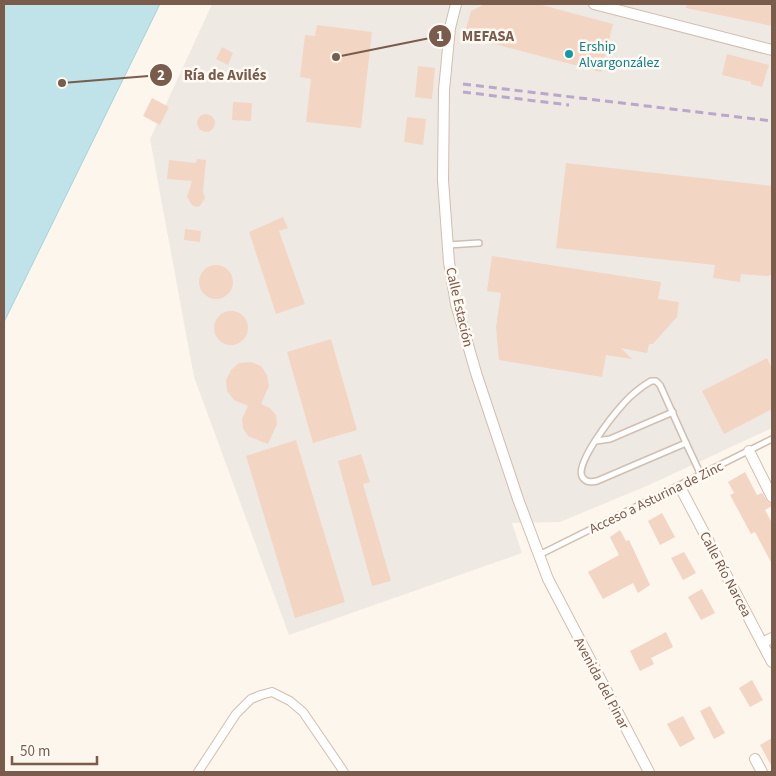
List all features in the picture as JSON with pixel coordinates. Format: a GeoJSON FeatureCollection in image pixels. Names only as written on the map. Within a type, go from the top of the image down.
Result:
{"type":"FeatureCollection","features":[{"type":"Feature","properties":{"kind":"street"},"geometry":{"type":"LineString","coordinates":[[594,4],[772,50]]}},
{"type":"Feature","properties":{"kind":"street","name":"Calle Estación"},"geometry":{"type":"LineString","coordinates":[[455,5],[450,28],[444,90],[443,180],[453,288],[464,334],[490,414],[539,555],[555,594]]}},
{"type":"Feature","properties":{"kind":"street"},"geometry":{"type":"LineString","coordinates":[[748,451],[772,497]]}},
{"type":"Feature","properties":{"kind":"street","name":"Calle Río Narcea"},"geometry":{"type":"LineString","coordinates":[[680,486],[772,662]]}},
{"type":"Feature","properties":{"kind":"street","name":"Avenida del Pinar"},"geometry":{"type":"LineString","coordinates":[[555,594],[650,772]]}},
{"type":"Feature","properties":{"kind":"street"},"geometry":{"type":"LineString","coordinates":[[762,643],[772,638]]}},
{"type":"Feature","properties":{"kind":"street"},"geometry":{"type":"LineString","coordinates":[[198,772],[236,714],[251,699],[261,694],[272,692],[290,701],[303,712],[344,772]]}},
{"type":"Feature","properties":{"kind":"street"},"geometry":{"type":"LineString","coordinates":[[755,759],[762,772]]}},
{"type":"Feature","properties":{"kind":"lane"},"geometry":{"type":"LineString","coordinates":[[448,245],[479,243]]}},
{"type":"Feature","properties":{"kind":"lane"},"geometry":{"type":"LineString","coordinates":[[686,443],[591,482],[585,481],[581,475],[580,470],[587,454],[624,403],[651,381],[656,381],[660,385],[701,475]]}},
{"type":"Feature","properties":{"kind":"lane"},"geometry":{"type":"LineString","coordinates":[[596,441],[610,439],[673,412]]}},
{"type":"Feature","properties":{"kind":"lane","name":"Acceso a Asturina de Zinc"},"geometry":{"type":"LineString","coordinates":[[539,555],[772,439]]}},
{"type":"Feature","properties":{"kind":"shaded area"},"geometry":{"type":"Polygon","coordinates":[[[212,4],[772,4],[772,428],[649,485],[560,522],[512,523],[522,553],[289,635],[194,377],[150,139],[212,4]]]}},
{"type":"Feature","properties":{"kind":"water"},"geometry":{"type":"Polygon","coordinates":[[[4,4],[160,4],[4,322],[4,4]]]}},
{"type":"Feature","properties":{"kind":"building","name":"Ership Alvargonzález"},"geometry":{"type":"Polygon","coordinates":[[[485,4],[538,4],[613,24],[601,72],[464,36],[471,11],[485,4]]]}},
{"type":"Feature","properties":{"kind":"building"},"geometry":{"type":"Polygon","coordinates":[[[687,4],[772,4],[772,26],[686,8],[687,4]]]}},
{"type":"Feature","properties":{"kind":"building"},"geometry":{"type":"Polygon","coordinates":[[[317,25],[372,32],[361,128],[306,122],[311,79],[300,77],[305,35],[315,36],[317,25]]]}},
{"type":"Feature","properties":{"kind":"building"},"geometry":{"type":"Polygon","coordinates":[[[222,47],[233,53],[228,65],[216,59],[222,47]]]}},
{"type":"Feature","properties":{"kind":"building"},"geometry":{"type":"Polygon","coordinates":[[[727,54],[769,65],[762,87],[751,84],[751,82],[722,75],[727,54]]]}},
{"type":"Feature","properties":{"kind":"building"},"geometry":{"type":"Polygon","coordinates":[[[418,66],[435,68],[432,99],[415,97],[418,66]]]}},
{"type":"Feature","properties":{"kind":"building"},"geometry":{"type":"Polygon","coordinates":[[[152,98],[169,107],[160,125],[143,116],[152,98]]]}},
{"type":"Feature","properties":{"kind":"building"},"geometry":{"type":"Polygon","coordinates":[[[233,102],[252,103],[251,121],[232,120],[233,102]]]}},
{"type":"Feature","properties":{"kind":"building"},"geometry":{"type":"Polygon","coordinates":[[[206,114],[212,117],[215,123],[212,129],[206,132],[200,129],[197,123],[200,117],[206,114]]]}},
{"type":"Feature","properties":{"kind":"building"},"geometry":{"type":"Polygon","coordinates":[[[407,117],[426,119],[423,145],[404,142],[407,117]]]}},
{"type":"Feature","properties":{"kind":"building"},"geometry":{"type":"Polygon","coordinates":[[[197,159],[206,160],[203,192],[205,198],[200,206],[196,207],[192,205],[187,197],[192,181],[167,179],[169,160],[196,163],[197,159]]]}},
{"type":"Feature","properties":{"kind":"building"},"geometry":{"type":"Polygon","coordinates":[[[566,163],[772,186],[772,274],[768,276],[741,274],[740,282],[713,278],[715,265],[556,248],[566,163]]]}},
{"type":"Feature","properties":{"kind":"building"},"geometry":{"type":"Polygon","coordinates":[[[283,217],[288,228],[279,231],[305,304],[276,314],[249,232],[283,217]]]}},
{"type":"Feature","properties":{"kind":"building"},"geometry":{"type":"Polygon","coordinates":[[[185,229],[201,231],[200,242],[184,240],[185,229]]]}},
{"type":"Feature","properties":{"kind":"building"},"geometry":{"type":"Polygon","coordinates":[[[492,256],[661,282],[658,299],[679,302],[677,317],[653,344],[649,344],[647,353],[621,348],[632,359],[606,355],[602,377],[499,360],[496,327],[501,293],[487,291],[492,256]]]}},
{"type":"Feature","properties":{"kind":"building"},"geometry":{"type":"Polygon","coordinates":[[[216,265],[223,266],[228,270],[232,275],[232,289],[228,294],[223,298],[216,299],[209,298],[204,294],[200,289],[199,282],[200,275],[204,270],[209,266],[216,265]]]}},
{"type":"Feature","properties":{"kind":"building"},"geometry":{"type":"Polygon","coordinates":[[[231,311],[238,312],[243,316],[247,321],[247,335],[243,340],[238,344],[231,345],[224,344],[219,340],[215,335],[214,328],[215,321],[219,316],[224,312],[231,311]]]}},
{"type":"Feature","properties":{"kind":"building"},"geometry":{"type":"Polygon","coordinates":[[[331,339],[357,430],[313,443],[287,352],[331,339]]]}},
{"type":"Feature","properties":{"kind":"building"},"geometry":{"type":"Polygon","coordinates":[[[767,358],[772,369],[772,409],[724,434],[702,391],[767,358]]]}},
{"type":"Feature","properties":{"kind":"building"},"geometry":{"type":"Polygon","coordinates":[[[251,362],[261,366],[267,375],[269,386],[261,404],[270,408],[276,415],[277,424],[268,444],[248,436],[243,428],[242,419],[248,406],[234,400],[227,391],[226,380],[231,370],[239,363],[251,362]]]}},
{"type":"Feature","properties":{"kind":"building"},"geometry":{"type":"Polygon","coordinates":[[[296,440],[345,602],[295,618],[246,456],[296,440]]]}},
{"type":"Feature","properties":{"kind":"building"},"geometry":{"type":"Polygon","coordinates":[[[361,454],[370,482],[363,484],[391,581],[372,586],[338,461],[361,454]]]}},
{"type":"Feature","properties":{"kind":"building"},"geometry":{"type":"Polygon","coordinates":[[[745,472],[757,495],[762,493],[768,502],[772,504],[772,506],[765,510],[772,523],[772,564],[755,532],[751,534],[730,495],[734,493],[728,482],[745,472]]]}},
{"type":"Feature","properties":{"kind":"building"},"geometry":{"type":"Polygon","coordinates":[[[662,513],[675,537],[660,545],[648,521],[662,513]]]}},
{"type":"Feature","properties":{"kind":"building"},"geometry":{"type":"Polygon","coordinates":[[[620,530],[626,541],[629,540],[650,585],[638,593],[633,583],[603,599],[588,572],[619,555],[610,537],[620,530]]]}},
{"type":"Feature","properties":{"kind":"building"},"geometry":{"type":"Polygon","coordinates":[[[684,552],[696,573],[683,580],[671,558],[684,552]]]}},
{"type":"Feature","properties":{"kind":"building"},"geometry":{"type":"Polygon","coordinates":[[[702,589],[715,613],[701,620],[688,597],[702,589]]]}},
{"type":"Feature","properties":{"kind":"building"},"geometry":{"type":"Polygon","coordinates":[[[666,632],[673,647],[651,658],[654,664],[640,671],[630,651],[666,632]]]}},
{"type":"Feature","properties":{"kind":"building"},"geometry":{"type":"Polygon","coordinates":[[[752,680],[763,700],[750,707],[739,688],[752,680]]]}},
{"type":"Feature","properties":{"kind":"building"},"geometry":{"type":"Polygon","coordinates":[[[710,706],[725,733],[714,739],[700,711],[710,706]]]}},
{"type":"Feature","properties":{"kind":"building"},"geometry":{"type":"Polygon","coordinates":[[[683,716],[695,739],[680,747],[667,724],[683,716]]]}},
{"type":"Feature","properties":{"kind":"building"},"geometry":{"type":"Polygon","coordinates":[[[772,738],[772,767],[760,745],[772,738]]]}},
{"type":"Feature","properties":{"kind":"railway"},"geometry":{"type":"LineString","coordinates":[[463,84],[772,121]]}},
{"type":"Feature","properties":{"kind":"railway"},"geometry":{"type":"LineString","coordinates":[[463,92],[569,105]]}},
{"type":"Feature","properties":{"kind":"place","name":"Ership Alvargonzález"},"geometry":{"type":"Point","coordinates":[569,54]}},
{"type":"Feature","properties":{"kind":"place","name":"MEFASA"},"geometry":{"type":"Point","coordinates":[336,57]}},
{"type":"Feature","properties":{"kind":"place","name":"Ría de Avilés"},"geometry":{"type":"Point","coordinates":[62,83]}}]}
